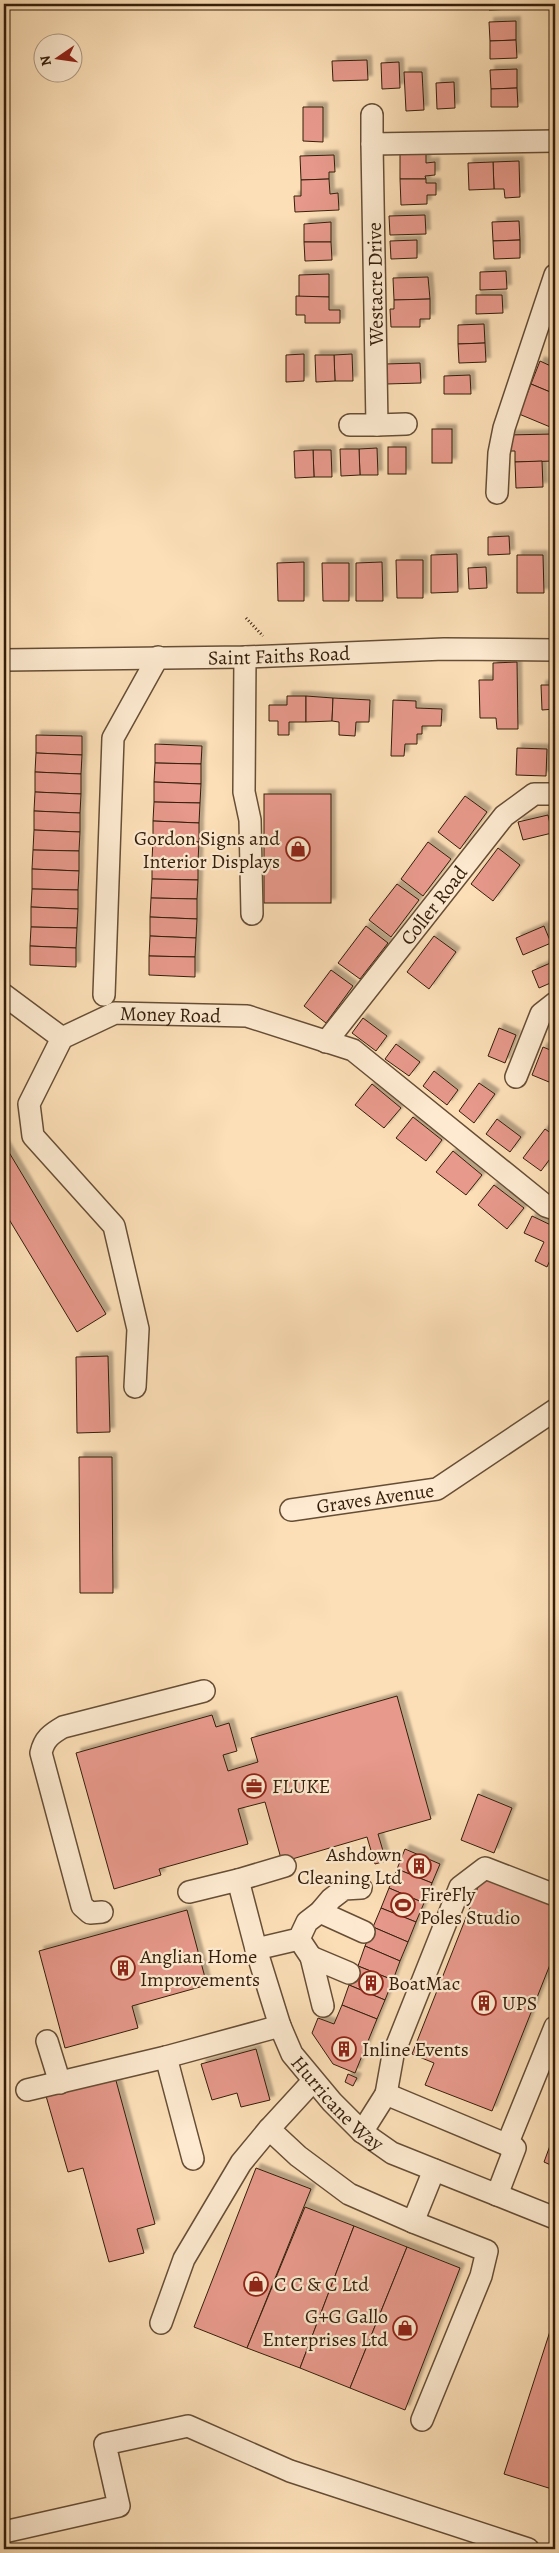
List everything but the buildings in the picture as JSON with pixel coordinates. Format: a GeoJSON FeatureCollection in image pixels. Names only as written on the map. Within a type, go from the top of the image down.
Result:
{"type":"FeatureCollection","features":[{"type":"Feature","properties":{"kind":"street","name":"Westacre Drive"},"geometry":{"type":"LineString","coordinates":[[372,116],[377,425]]}},
{"type":"Feature","properties":{"kind":"street"},"geometry":{"type":"LineString","coordinates":[[372,144],[555,141]]}},
{"type":"Feature","properties":{"kind":"street"},"geometry":{"type":"LineString","coordinates":[[497,493],[499,453],[504,428],[555,275]]}},
{"type":"Feature","properties":{"kind":"street"},"geometry":{"type":"LineString","coordinates":[[350,425],[406,424]]}},
{"type":"Feature","properties":{"kind":"street","name":"Saint Faiths Road"},"geometry":{"type":"LineString","coordinates":[[4,660],[245,657],[444,649],[555,650]]}},
{"type":"Feature","properties":{"kind":"street"},"geometry":{"type":"LineString","coordinates":[[104,995],[113,738],[158,657]]}},
{"type":"Feature","properties":{"kind":"street"},"geometry":{"type":"LineString","coordinates":[[245,657],[244,792],[250,820],[252,914]]}},
{"type":"Feature","properties":{"kind":"street","name":"Coller Road"},"geometry":{"type":"LineString","coordinates":[[326,1042],[504,816],[534,794],[555,794]]}},
{"type":"Feature","properties":{"kind":"street"},"geometry":{"type":"LineString","coordinates":[[4,995],[62,1038],[29,1104],[33,1136],[114,1226],[138,1329],[135,1387]]}},
{"type":"Feature","properties":{"kind":"street"},"geometry":{"type":"LineString","coordinates":[[516,1077],[541,1014],[555,1002]]}},
{"type":"Feature","properties":{"kind":"street","name":"Money Road"},"geometry":{"type":"LineString","coordinates":[[62,1038],[115,1013],[247,1016],[353,1050],[546,1206],[555,1208]]}},
{"type":"Feature","properties":{"kind":"street","name":"Graves Avenue"},"geometry":{"type":"LineString","coordinates":[[291,1510],[438,1489],[555,1410]]}},
{"type":"Feature","properties":{"kind":"street"},"geometry":{"type":"LineString","coordinates":[[102,1912],[90,1913],[82,1906],[41,1753],[43,1744],[50,1735],[63,1727],[204,1691]]}},
{"type":"Feature","properties":{"kind":"street"},"geometry":{"type":"LineString","coordinates":[[189,1892],[285,1866]]}},
{"type":"Feature","properties":{"kind":"street"},"geometry":{"type":"LineString","coordinates":[[362,2132],[386,2094],[393,2054],[460,1887],[485,1868],[555,1895]]}},
{"type":"Feature","properties":{"kind":"street","name":"Hurricane Way"},"geometry":{"type":"LineString","coordinates":[[238,1880],[256,1949],[280,2026],[292,2054],[313,2081],[362,2132],[392,2152],[555,2218]]}},
{"type":"Feature","properties":{"kind":"street"},"geometry":{"type":"LineString","coordinates":[[299,1939],[307,1922],[320,1912],[331,1899],[344,1889],[361,1888]]}},
{"type":"Feature","properties":{"kind":"street"},"geometry":{"type":"LineString","coordinates":[[320,1912],[364,1932]]}},
{"type":"Feature","properties":{"kind":"street"},"geometry":{"type":"LineString","coordinates":[[256,1949],[299,1939]]}},
{"type":"Feature","properties":{"kind":"street"},"geometry":{"type":"LineString","coordinates":[[299,1939],[311,1957],[323,2006]]}},
{"type":"Feature","properties":{"kind":"street"},"geometry":{"type":"LineString","coordinates":[[311,1957],[349,1973]]}},
{"type":"Feature","properties":{"kind":"street"},"geometry":{"type":"LineString","coordinates":[[27,2090],[166,2057],[280,2026]]}},
{"type":"Feature","properties":{"kind":"street"},"geometry":{"type":"LineString","coordinates":[[507,2145],[555,2027]]}},
{"type":"Feature","properties":{"kind":"street"},"geometry":{"type":"LineString","coordinates":[[48,2041],[60,2083]]}},
{"type":"Feature","properties":{"kind":"street"},"geometry":{"type":"LineString","coordinates":[[166,2057],[193,2159]]}},
{"type":"Feature","properties":{"kind":"street"},"geometry":{"type":"LineString","coordinates":[[161,2323],[184,2259],[241,2163],[313,2081]]}},
{"type":"Feature","properties":{"kind":"street"},"geometry":{"type":"LineString","coordinates":[[386,2094],[515,2148],[497,2195]]}},
{"type":"Feature","properties":{"kind":"street"},"geometry":{"type":"LineString","coordinates":[[269,2129],[298,2156],[349,2194],[487,2251],[481,2276],[422,2420]]}},
{"type":"Feature","properties":{"kind":"street"},"geometry":{"type":"LineString","coordinates":[[413,2222],[434,2170]]}},
{"type":"Feature","properties":{"kind":"street"},"geometry":{"type":"LineString","coordinates":[[4,2532],[119,2506],[105,2444],[188,2426],[290,2471],[528,2549]]}},
{"type":"Feature","properties":{"kind":"place","name":"Gordon Signs and Interior Displays"},"geometry":{"type":"Point","coordinates":[298,849]}},
{"type":"Feature","properties":{"kind":"place","name":"FLUKE"},"geometry":{"type":"Point","coordinates":[254,1786]}},
{"type":"Feature","properties":{"kind":"place","name":"Ashdown Cleaning Ltd"},"geometry":{"type":"Point","coordinates":[419,1866]}},
{"type":"Feature","properties":{"kind":"place","name":"FireFly Poles Studio"},"geometry":{"type":"Point","coordinates":[403,1905]}},
{"type":"Feature","properties":{"kind":"place","name":"Anglian Home Improvements"},"geometry":{"type":"Point","coordinates":[123,1968]}},
{"type":"Feature","properties":{"kind":"place","name":"BoatMac"},"geometry":{"type":"Point","coordinates":[371,1983]}},
{"type":"Feature","properties":{"kind":"place","name":"UPS"},"geometry":{"type":"Point","coordinates":[484,2003]}},
{"type":"Feature","properties":{"kind":"place","name":"Inline Events"},"geometry":{"type":"Point","coordinates":[344,2049]}},
{"type":"Feature","properties":{"kind":"place","name":"C C & C Ltd"},"geometry":{"type":"Point","coordinates":[256,2284]}},
{"type":"Feature","properties":{"kind":"place","name":"G+G Gallo Enterprises Ltd"},"geometry":{"type":"Point","coordinates":[405,2328]}}]}
